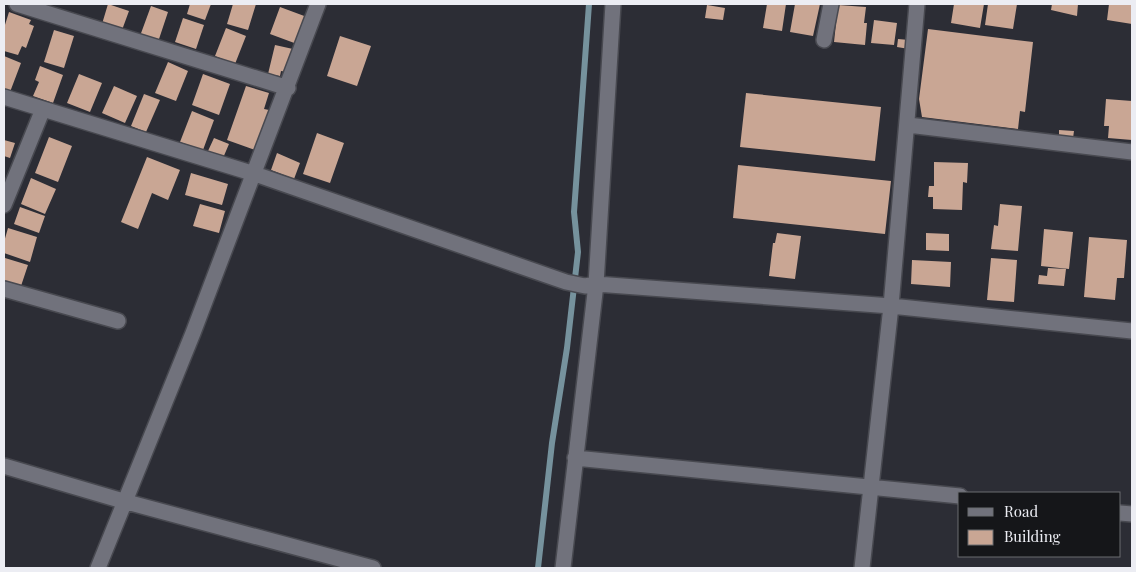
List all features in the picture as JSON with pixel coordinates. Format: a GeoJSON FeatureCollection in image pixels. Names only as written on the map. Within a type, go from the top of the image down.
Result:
{"type":"FeatureCollection","features":[{"type":"Feature","properties":{"kind":"street"},"geometry":{"type":"LineString","coordinates":[[17,4],[288,88]]}},
{"type":"Feature","properties":{"kind":"street"},"geometry":{"type":"LineString","coordinates":[[98,568],[193,333],[288,88],[318,4]]}},
{"type":"Feature","properties":{"kind":"street"},"geometry":{"type":"LineString","coordinates":[[563,568],[591,285],[613,4]]}},
{"type":"Feature","properties":{"kind":"street"},"geometry":{"type":"LineString","coordinates":[[824,40],[831,4]]}},
{"type":"Feature","properties":{"kind":"street"},"geometry":{"type":"LineString","coordinates":[[862,568],[891,306],[917,4]]}},
{"type":"Feature","properties":{"kind":"street"},"geometry":{"type":"LineString","coordinates":[[4,97],[255,174],[566,282],[891,306],[1132,331]]}},
{"type":"Feature","properties":{"kind":"street"},"geometry":{"type":"LineString","coordinates":[[4,205],[44,110]]}},
{"type":"Feature","properties":{"kind":"street"},"geometry":{"type":"LineString","coordinates":[[908,125],[1132,152]]}},
{"type":"Feature","properties":{"kind":"street"},"geometry":{"type":"LineString","coordinates":[[4,289],[118,321]]}},
{"type":"Feature","properties":{"kind":"street"},"geometry":{"type":"LineString","coordinates":[[575,458],[958,496]]}},
{"type":"Feature","properties":{"kind":"street"},"geometry":{"type":"LineString","coordinates":[[4,466],[124,501],[374,568]]}},
{"type":"Feature","properties":{"kind":"building"},"geometry":{"type":"Polygon","coordinates":[[[108,4],[129,11],[122,30],[102,24],[108,4]]]}},
{"type":"Feature","properties":{"kind":"building"},"geometry":{"type":"Polygon","coordinates":[[[190,4],[211,4],[205,20],[187,14],[190,4]]]}},
{"type":"Feature","properties":{"kind":"building"},"geometry":{"type":"Polygon","coordinates":[[[233,4],[256,4],[248,30],[227,24],[233,4]]]}},
{"type":"Feature","properties":{"kind":"building"},"geometry":{"type":"Polygon","coordinates":[[[767,4],[786,4],[782,31],[763,28],[767,4]]]}},
{"type":"Feature","properties":{"kind":"building"},"geometry":{"type":"Polygon","coordinates":[[[795,4],[820,4],[813,36],[790,32],[795,4]]]}},
{"type":"Feature","properties":{"kind":"building"},"geometry":{"type":"Polygon","coordinates":[[[954,4],[984,4],[980,28],[951,23],[954,4]]]}},
{"type":"Feature","properties":{"kind":"building"},"geometry":{"type":"Polygon","coordinates":[[[988,4],[1017,4],[1013,29],[985,25],[988,4]]]}},
{"type":"Feature","properties":{"kind":"building"},"geometry":{"type":"Polygon","coordinates":[[[1052,4],[1078,4],[1077,16],[1051,10],[1052,4]]]}},
{"type":"Feature","properties":{"kind":"building"},"geometry":{"type":"Polygon","coordinates":[[[1109,4],[1132,4],[1132,24],[1107,20],[1109,4]]]}},
{"type":"Feature","properties":{"kind":"building"},"geometry":{"type":"Polygon","coordinates":[[[707,5],[725,8],[723,20],[705,18],[707,5]]]}},
{"type":"Feature","properties":{"kind":"building"},"geometry":{"type":"Polygon","coordinates":[[[838,5],[866,7],[864,23],[867,23],[865,45],[834,42],[838,5]]]}},
{"type":"Feature","properties":{"kind":"building"},"geometry":{"type":"Polygon","coordinates":[[[151,6],[168,12],[158,42],[140,36],[151,6]]]}},
{"type":"Feature","properties":{"kind":"building"},"geometry":{"type":"Polygon","coordinates":[[[280,7],[307,17],[297,44],[270,34],[280,7]]]}},
{"type":"Feature","properties":{"kind":"building"},"geometry":{"type":"Polygon","coordinates":[[[9,12],[31,20],[29,24],[34,26],[26,48],[22,46],[18,55],[4,51],[4,28],[9,12]]]}},
{"type":"Feature","properties":{"kind":"building"},"geometry":{"type":"Polygon","coordinates":[[[183,18],[204,25],[196,49],[175,42],[183,18]]]}},
{"type":"Feature","properties":{"kind":"building"},"geometry":{"type":"Polygon","coordinates":[[[874,20],[897,23],[894,45],[871,43],[874,20]]]}},
{"type":"Feature","properties":{"kind":"building"},"geometry":{"type":"Polygon","coordinates":[[[226,28],[246,36],[235,64],[215,56],[226,28]]]}},
{"type":"Feature","properties":{"kind":"building"},"geometry":{"type":"Polygon","coordinates":[[[928,29],[1033,42],[1025,112],[1020,111],[1018,129],[922,117],[919,99],[928,29]]]}},
{"type":"Feature","properties":{"kind":"building"},"geometry":{"type":"Polygon","coordinates":[[[54,30],[74,36],[64,68],[44,62],[54,30]]]}},
{"type":"Feature","properties":{"kind":"building"},"geometry":{"type":"Polygon","coordinates":[[[340,36],[371,46],[357,86],[327,76],[340,36]]]}},
{"type":"Feature","properties":{"kind":"building"},"geometry":{"type":"Polygon","coordinates":[[[898,39],[909,40],[909,49],[897,47],[898,39]]]}},
{"type":"Feature","properties":{"kind":"building"},"geometry":{"type":"Polygon","coordinates":[[[275,45],[293,49],[287,72],[281,71],[280,76],[268,74],[275,45]]]}},
{"type":"Feature","properties":{"kind":"building"},"geometry":{"type":"Polygon","coordinates":[[[4,56],[21,63],[10,92],[4,90],[4,56]]]}},
{"type":"Feature","properties":{"kind":"building"},"geometry":{"type":"Polygon","coordinates":[[[168,62],[188,71],[176,101],[155,93],[168,62]]]}},
{"type":"Feature","properties":{"kind":"building"},"geometry":{"type":"Polygon","coordinates":[[[40,66],[63,75],[53,103],[33,96],[39,82],[35,80],[40,66]]]}},
{"type":"Feature","properties":{"kind":"building"},"geometry":{"type":"Polygon","coordinates":[[[79,74],[102,83],[90,112],[67,103],[79,74]]]}},
{"type":"Feature","properties":{"kind":"building"},"geometry":{"type":"Polygon","coordinates":[[[203,74],[230,84],[219,115],[192,105],[203,74]]]}},
{"type":"Feature","properties":{"kind":"building"},"geometry":{"type":"Polygon","coordinates":[[[114,86],[137,96],[125,123],[102,113],[114,86]]]}},
{"type":"Feature","properties":{"kind":"building"},"geometry":{"type":"Polygon","coordinates":[[[246,86],[269,93],[264,109],[269,110],[255,150],[227,140],[246,86]]]}},
{"type":"Feature","properties":{"kind":"building"},"geometry":{"type":"Polygon","coordinates":[[[746,93],[881,107],[875,161],[740,147],[746,93]]]}},
{"type":"Feature","properties":{"kind":"building"},"geometry":{"type":"Polygon","coordinates":[[[144,94],[160,100],[146,132],[131,126],[144,94]]]}},
{"type":"Feature","properties":{"kind":"building"},"geometry":{"type":"Polygon","coordinates":[[[1106,99],[1132,101],[1132,140],[1108,138],[1109,126],[1104,126],[1106,99]]]}},
{"type":"Feature","properties":{"kind":"building"},"geometry":{"type":"Polygon","coordinates":[[[192,111],[214,120],[203,150],[180,142],[192,111]]]}},
{"type":"Feature","properties":{"kind":"building"},"geometry":{"type":"Polygon","coordinates":[[[1059,130],[1074,131],[1073,138],[1059,136],[1059,130]]]}},
{"type":"Feature","properties":{"kind":"building"},"geometry":{"type":"Polygon","coordinates":[[[317,133],[344,143],[330,183],[303,174],[317,133]]]}},
{"type":"Feature","properties":{"kind":"building"},"geometry":{"type":"Polygon","coordinates":[[[49,137],[72,146],[58,182],[35,173],[49,137]]]}},
{"type":"Feature","properties":{"kind":"building"},"geometry":{"type":"Polygon","coordinates":[[[214,138],[229,144],[223,158],[208,151],[214,138]]]}},
{"type":"Feature","properties":{"kind":"building"},"geometry":{"type":"Polygon","coordinates":[[[4,140],[15,143],[10,158],[4,156],[4,140]]]}},
{"type":"Feature","properties":{"kind":"building"},"geometry":{"type":"Polygon","coordinates":[[[277,153],[300,163],[294,179],[271,170],[277,153]]]}},
{"type":"Feature","properties":{"kind":"building"},"geometry":{"type":"Polygon","coordinates":[[[147,157],[180,170],[168,200],[152,193],[138,229],[121,222],[147,157]]]}},
{"type":"Feature","properties":{"kind":"building"},"geometry":{"type":"Polygon","coordinates":[[[934,162],[968,163],[967,183],[963,182],[962,210],[933,209],[933,197],[928,197],[929,186],[934,186],[934,162]]]}},
{"type":"Feature","properties":{"kind":"building"},"geometry":{"type":"Polygon","coordinates":[[[738,165],[891,181],[885,234],[733,218],[738,165]]]}},
{"type":"Feature","properties":{"kind":"building"},"geometry":{"type":"Polygon","coordinates":[[[191,173],[228,184],[222,205],[185,195],[191,173]]]}},
{"type":"Feature","properties":{"kind":"building"},"geometry":{"type":"Polygon","coordinates":[[[31,178],[56,189],[45,214],[21,204],[31,178]]]}},
{"type":"Feature","properties":{"kind":"building"},"geometry":{"type":"Polygon","coordinates":[[[200,204],[225,211],[219,233],[193,226],[200,204]]]}},
{"type":"Feature","properties":{"kind":"building"},"geometry":{"type":"Polygon","coordinates":[[[1000,204],[1022,206],[1018,251],[991,249],[994,225],[998,226],[1000,204]]]}},
{"type":"Feature","properties":{"kind":"building"},"geometry":{"type":"Polygon","coordinates":[[[20,207],[45,216],[39,233],[14,224],[20,207]]]}},
{"type":"Feature","properties":{"kind":"building"},"geometry":{"type":"Polygon","coordinates":[[[8,228],[37,237],[30,262],[4,253],[4,242],[8,228]]]}},
{"type":"Feature","properties":{"kind":"building"},"geometry":{"type":"Polygon","coordinates":[[[1044,229],[1073,232],[1069,269],[1041,266],[1044,229]]]}},
{"type":"Feature","properties":{"kind":"building"},"geometry":{"type":"Polygon","coordinates":[[[777,233],[801,236],[795,279],[769,276],[773,243],[775,243],[777,233]]]}},
{"type":"Feature","properties":{"kind":"building"},"geometry":{"type":"Polygon","coordinates":[[[926,233],[949,234],[949,251],[926,250],[926,233]]]}},
{"type":"Feature","properties":{"kind":"building"},"geometry":{"type":"Polygon","coordinates":[[[1089,237],[1127,240],[1124,278],[1117,278],[1115,300],[1084,297],[1089,237]]]}},
{"type":"Feature","properties":{"kind":"building"},"geometry":{"type":"Polygon","coordinates":[[[5,258],[28,265],[20,289],[4,284],[5,258]]]}},
{"type":"Feature","properties":{"kind":"building"},"geometry":{"type":"Polygon","coordinates":[[[991,258],[1017,260],[1014,302],[987,300],[991,258]]]}},
{"type":"Feature","properties":{"kind":"building"},"geometry":{"type":"Polygon","coordinates":[[[912,260],[951,262],[950,287],[911,284],[912,260]]]}},
{"type":"Feature","properties":{"kind":"building"},"geometry":{"type":"Polygon","coordinates":[[[1048,268],[1066,269],[1064,286],[1038,284],[1039,275],[1047,276],[1048,268]]]}},
{"type":"Feature","properties":{"kind":"waterway"},"geometry":{"type":"LineString","coordinates":[[538,568],[552,443],[567,348],[578,252],[574,212],[589,4]]}}]}
